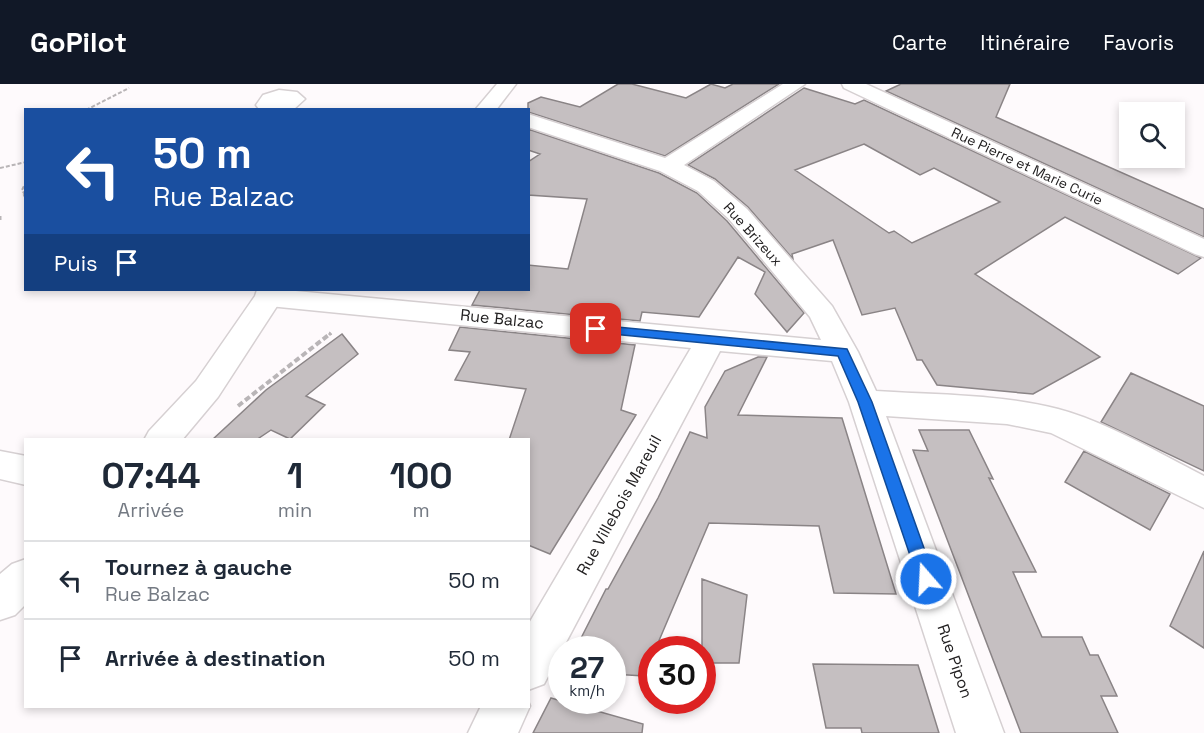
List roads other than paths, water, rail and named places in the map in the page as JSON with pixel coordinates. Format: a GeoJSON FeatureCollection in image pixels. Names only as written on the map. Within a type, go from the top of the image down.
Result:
{"type":"FeatureCollection","features":[{"type":"Feature","properties":{"kind":"street"},"geometry":{"type":"LineString","coordinates":[[490,108],[507,84]]}},
{"type":"Feature","properties":{"kind":"street"},"geometry":{"type":"LineString","coordinates":[[668,166],[796,84]]}},
{"type":"Feature","properties":{"kind":"street","name":"Rue Pierre et Marie Curie"},"geometry":{"type":"LineString","coordinates":[[851,84],[1204,249]]}},
{"type":"Feature","properties":{"kind":"street","name":"Rue Brizeux"},"geometry":{"type":"LineString","coordinates":[[530,121],[668,166],[706,186],[738,214],[822,313],[843,352]]}},
{"type":"Feature","properties":{"kind":"street"},"geometry":{"type":"LineString","coordinates":[[163,438],[207,389],[270,293]]}},
{"type":"Feature","properties":{"kind":"street","name":"Rue Balzac"},"geometry":{"type":"LineString","coordinates":[[270,293],[359,299],[710,341],[843,352]]}},
{"type":"Feature","properties":{"kind":"street","name":"Rue Villebois Mareuil"},"geometry":{"type":"LineString","coordinates":[[530,664],[710,341]]}},
{"type":"Feature","properties":{"kind":"street","name":"Rue Pipon"},"geometry":{"type":"LineString","coordinates":[[843,352],[865,402],[980,733]]}},
{"type":"Feature","properties":{"kind":"street"},"geometry":{"type":"LineString","coordinates":[[865,402],[1007,412],[1058,422],[1113,446],[1204,493]]}},
{"type":"Feature","properties":{"kind":"street"},"geometry":{"type":"LineString","coordinates":[[0,465],[24,471]]}},
{"type":"Feature","properties":{"kind":"street"},"geometry":{"type":"LineString","coordinates":[[0,602],[24,579]]}},
{"type":"Feature","properties":{"kind":"street"},"geometry":{"type":"LineString","coordinates":[[492,733],[506,708]]}}]}
